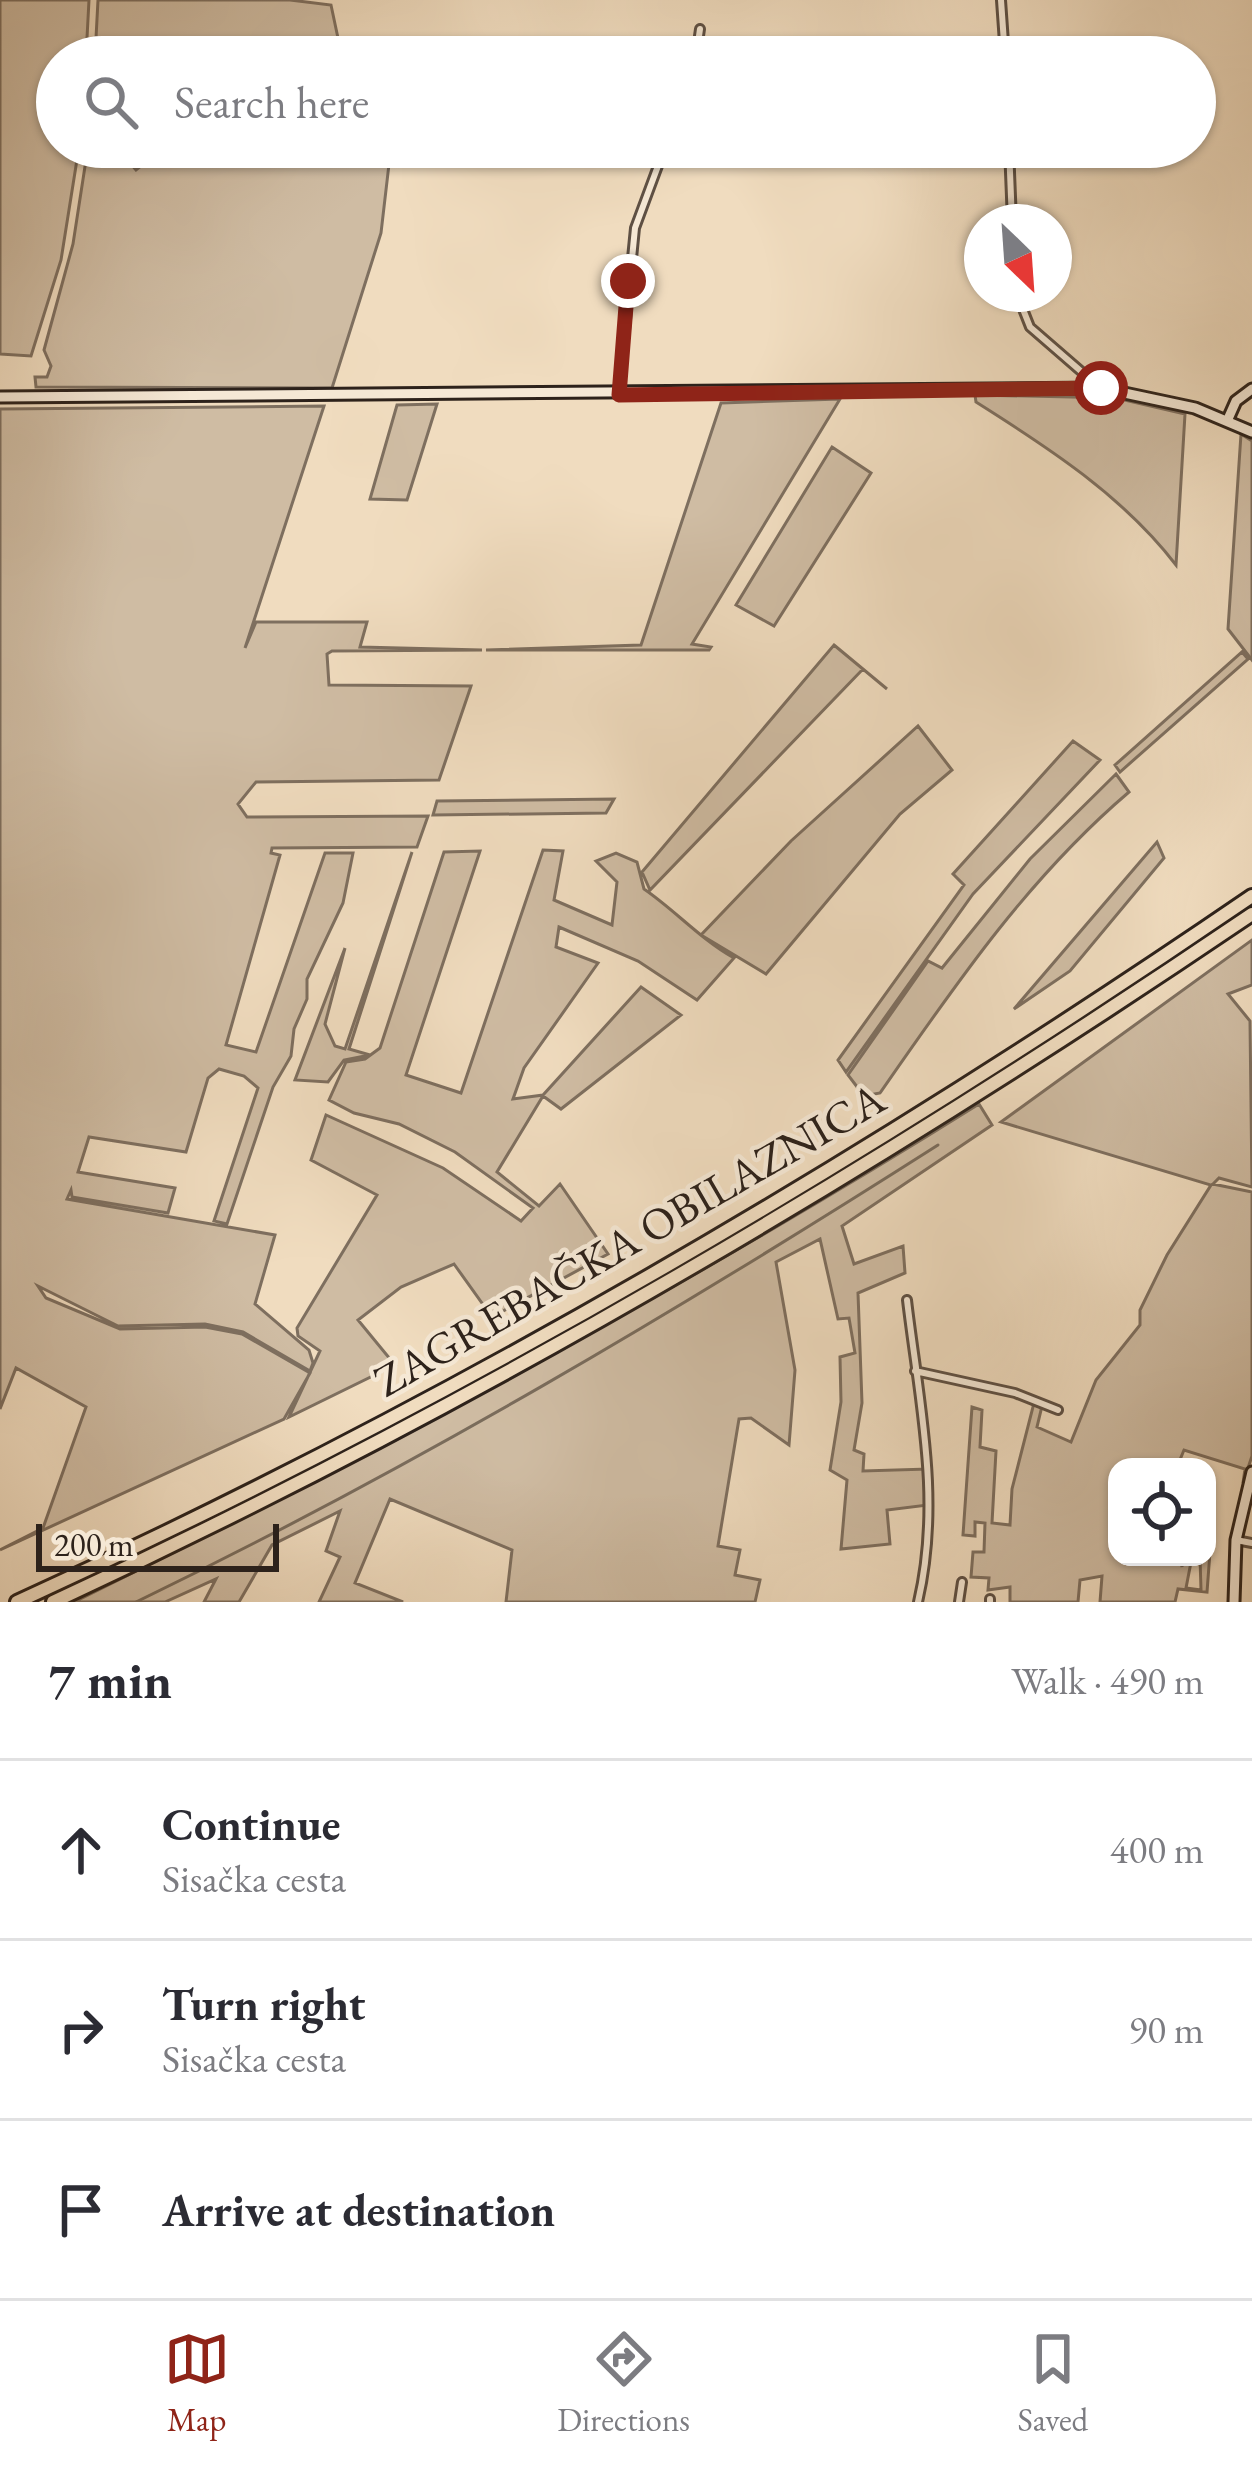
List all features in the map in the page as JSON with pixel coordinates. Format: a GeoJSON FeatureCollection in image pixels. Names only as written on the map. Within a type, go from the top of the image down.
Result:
{"type":"FeatureCollection","features":[{"type":"Feature","properties":{"kind":"highway","name":"ZAGREBAČKA OBILAZNICA"},"geometry":{"type":"LineString","coordinates":[[17,1602],[260,1486],[637,1283],[902,1125],[1252,896]]}},
{"type":"Feature","properties":{"kind":"highway","name":"ZAGREBAČKA OBILAZNICA"},"geometry":{"type":"LineString","coordinates":[[53,1602],[364,1450],[628,1306],[930,1125],[1252,914]]}},
{"type":"Feature","properties":{"kind":"main road"},"geometry":{"type":"LineString","coordinates":[[0,398],[1101,388],[1228,419],[1252,431]]}},
{"type":"Feature","properties":{"kind":"main road"},"geometry":{"type":"LineString","coordinates":[[1228,419],[1236,401],[1252,389]]}},
{"type":"Feature","properties":{"kind":"main road"},"geometry":{"type":"LineString","coordinates":[[1234,1602],[1236,1540],[1252,1472]]}},
{"type":"Feature","properties":{"kind":"street"},"geometry":{"type":"LineString","coordinates":[[1000,0],[1003,36]]}},
{"type":"Feature","properties":{"kind":"street"},"geometry":{"type":"LineString","coordinates":[[699,36],[700,29]]}},
{"type":"Feature","properties":{"kind":"street"},"geometry":{"type":"LineString","coordinates":[[619,395],[634,228],[657,168]]}},
{"type":"Feature","properties":{"kind":"street"},"geometry":{"type":"LineString","coordinates":[[1010,168],[1011,204]]}},
{"type":"Feature","properties":{"kind":"street"},"geometry":{"type":"LineString","coordinates":[[1024,312],[1030,327],[1101,388]]}},
{"type":"Feature","properties":{"kind":"street"},"geometry":{"type":"LineString","coordinates":[[907,1300],[930,1466],[926,1569],[918,1602]]}},
{"type":"Feature","properties":{"kind":"street"},"geometry":{"type":"LineString","coordinates":[[915,1371],[1015,1393],[1058,1410]]}},
{"type":"Feature","properties":{"kind":"street"},"geometry":{"type":"LineString","coordinates":[[1236,1540],[1252,1543]]}},
{"type":"Feature","properties":{"kind":"street"},"geometry":{"type":"LineString","coordinates":[[959,1602],[962,1582]]}},
{"type":"Feature","properties":{"kind":"shaded area"},"geometry":{"type":"Polygon","coordinates":[[[0,0],[89,0],[87,36],[36,36],[36,168],[76,168],[61,260],[31,356],[0,354],[0,0]]]}},
{"type":"Feature","properties":{"kind":"shaded area"},"geometry":{"type":"Polygon","coordinates":[[[98,0],[290,0],[331,5],[338,36],[96,36],[98,0]]]}},
{"type":"Feature","properties":{"kind":"shaded area"},"geometry":{"type":"Polygon","coordinates":[[[85,168],[389,168],[381,233],[332,388],[36,387],[35,377],[47,377],[51,366],[44,350],[73,244],[85,168]]]}},
{"type":"Feature","properties":{"kind":"shaded area"},"geometry":{"type":"Polygon","coordinates":[[[975,395],[1116,398],[1185,414],[1176,565],[1109,495],[976,402],[975,395]]]}},
{"type":"Feature","properties":{"kind":"shaded area"},"geometry":{"type":"Polygon","coordinates":[[[840,399],[692,644],[711,647],[709,650],[486,650],[641,645],[721,403],[840,399]]]}},
{"type":"Feature","properties":{"kind":"shaded area"},"geometry":{"type":"Polygon","coordinates":[[[437,404],[407,500],[370,499],[397,405],[437,404]]]}},
{"type":"Feature","properties":{"kind":"shaded area"},"geometry":{"type":"Polygon","coordinates":[[[324,406],[245,648],[256,622],[367,622],[360,647],[482,650],[332,651],[327,654],[329,685],[471,686],[439,780],[256,782],[238,804],[247,817],[428,816],[417,847],[272,848],[271,853],[280,855],[226,1045],[256,1052],[325,853],[353,853],[343,903],[307,979],[307,999],[294,1029],[291,1056],[273,1087],[227,1224],[214,1221],[258,1088],[244,1076],[219,1069],[208,1078],[186,1152],[89,1137],[78,1172],[175,1188],[168,1213],[72,1197],[71,1190],[67,1199],[275,1235],[255,1304],[309,1350],[313,1363],[310,1371],[243,1332],[205,1324],[118,1326],[38,1286],[46,1298],[120,1329],[205,1327],[242,1334],[310,1373],[284,1419],[0,1550],[43,1528],[86,1407],[16,1368],[0,1409],[0,409],[324,406]]]}},
{"type":"Feature","properties":{"kind":"shaded area"},"geometry":{"type":"Polygon","coordinates":[[[1241,434],[1252,441],[1252,660],[1228,629],[1241,434]]]}},
{"type":"Feature","properties":{"kind":"shaded area"},"geometry":{"type":"Polygon","coordinates":[[[832,447],[871,473],[774,626],[736,605],[832,447]]]}},
{"type":"Feature","properties":{"kind":"shaded area"},"geometry":{"type":"Polygon","coordinates":[[[834,645],[863,669],[650,890],[642,872],[834,645]]]}},
{"type":"Feature","properties":{"kind":"shaded area"},"geometry":{"type":"Polygon","coordinates":[[[1242,652],[1248,659],[1120,772],[1115,765],[1242,652]]]}},
{"type":"Feature","properties":{"kind":"shaded area"},"geometry":{"type":"Polygon","coordinates":[[[918,726],[952,770],[900,814],[766,974],[701,935],[791,841],[918,726]]]}},
{"type":"Feature","properties":{"kind":"shaded area"},"geometry":{"type":"Polygon","coordinates":[[[1073,741],[1100,760],[973,894],[846,1072],[838,1060],[964,885],[953,874],[1073,741]]]}},
{"type":"Feature","properties":{"kind":"shaded area"},"geometry":{"type":"Polygon","coordinates":[[[1116,774],[1129,792],[1026,897],[880,1093],[864,1096],[848,1075],[928,961],[942,968],[1030,859],[1116,774]]]}},
{"type":"Feature","properties":{"kind":"shaded area"},"geometry":{"type":"Polygon","coordinates":[[[614,799],[606,813],[433,815],[437,801],[614,799]]]}},
{"type":"Feature","properties":{"kind":"shaded area"},"geometry":{"type":"Polygon","coordinates":[[[1157,842],[1164,858],[1070,971],[1014,1009],[1157,842]]]}},
{"type":"Feature","properties":{"kind":"shaded area"},"geometry":{"type":"Polygon","coordinates":[[[543,850],[563,851],[554,900],[612,925],[617,882],[596,861],[616,853],[637,862],[644,889],[734,958],[697,1000],[638,961],[559,927],[556,947],[598,963],[524,1068],[513,1099],[543,1095],[641,987],[681,1015],[561,1109],[543,1096],[497,1172],[539,1206],[560,1184],[608,1254],[492,1317],[454,1264],[401,1287],[358,1320],[395,1365],[289,1417],[320,1351],[298,1336],[297,1328],[377,1195],[311,1160],[326,1115],[443,1168],[521,1221],[533,1208],[455,1152],[399,1124],[354,1113],[329,1100],[346,1062],[365,1059],[380,1048],[444,852],[480,851],[406,1075],[461,1093],[543,850]]]}},
{"type":"Feature","properties":{"kind":"shaded area"},"geometry":{"type":"Polygon","coordinates":[[[412,852],[349,1049],[370,1055],[344,1060],[328,1082],[295,1080],[345,948],[325,1024],[335,1046],[345,1049],[412,852]]]}},
{"type":"Feature","properties":{"kind":"shaded area"},"geometry":{"type":"Polygon","coordinates":[[[1252,940],[1252,985],[1228,994],[1250,1021],[1252,1187],[1219,1178],[1213,1184],[1252,1192],[1252,1456],[1243,1483],[1245,1469],[1184,1450],[1181,1458],[1108,1458],[1108,1566],[1190,1566],[1186,1588],[1201,1590],[1200,1566],[1209,1566],[1207,1592],[1178,1589],[1175,1602],[1100,1602],[1102,1576],[1080,1580],[1078,1602],[1010,1602],[1010,1587],[988,1590],[989,1578],[971,1577],[973,1552],[984,1552],[985,1523],[975,1522],[975,1536],[963,1535],[972,1407],[982,1410],[980,1447],[996,1451],[992,1523],[1010,1525],[1012,1489],[1034,1403],[1042,1406],[1037,1427],[1071,1442],[1096,1380],[1140,1325],[1140,1310],[1167,1255],[1211,1185],[1001,1122],[1252,940]]]}},
{"type":"Feature","properties":{"kind":"shaded area"},"geometry":{"type":"Polygon","coordinates":[[[979,1104],[992,1125],[842,1226],[854,1264],[903,1246],[905,1273],[858,1293],[862,1403],[854,1450],[864,1454],[863,1471],[928,1469],[928,1505],[887,1510],[890,1544],[841,1549],[847,1480],[830,1470],[841,1402],[840,1357],[855,1353],[849,1318],[838,1319],[820,1239],[776,1262],[795,1370],[789,1445],[751,1418],[739,1419],[718,1546],[740,1550],[735,1575],[760,1580],[755,1602],[506,1602],[512,1550],[390,1499],[355,1583],[403,1602],[319,1602],[340,1557],[326,1551],[340,1511],[272,1545],[239,1602],[204,1602],[216,1579],[165,1602],[74,1602],[306,1485],[646,1302],[979,1104]]]}},
{"type":"Feature","properties":{"kind":"waterway"},"geometry":{"type":"LineString","coordinates":[[136,1602],[342,1497],[544,1385],[938,1145]]}},
{"type":"Feature","properties":{"kind":"route"},"geometry":{"type":"LineString","coordinates":[[628,281],[619,395],[1101,388]]}}]}
